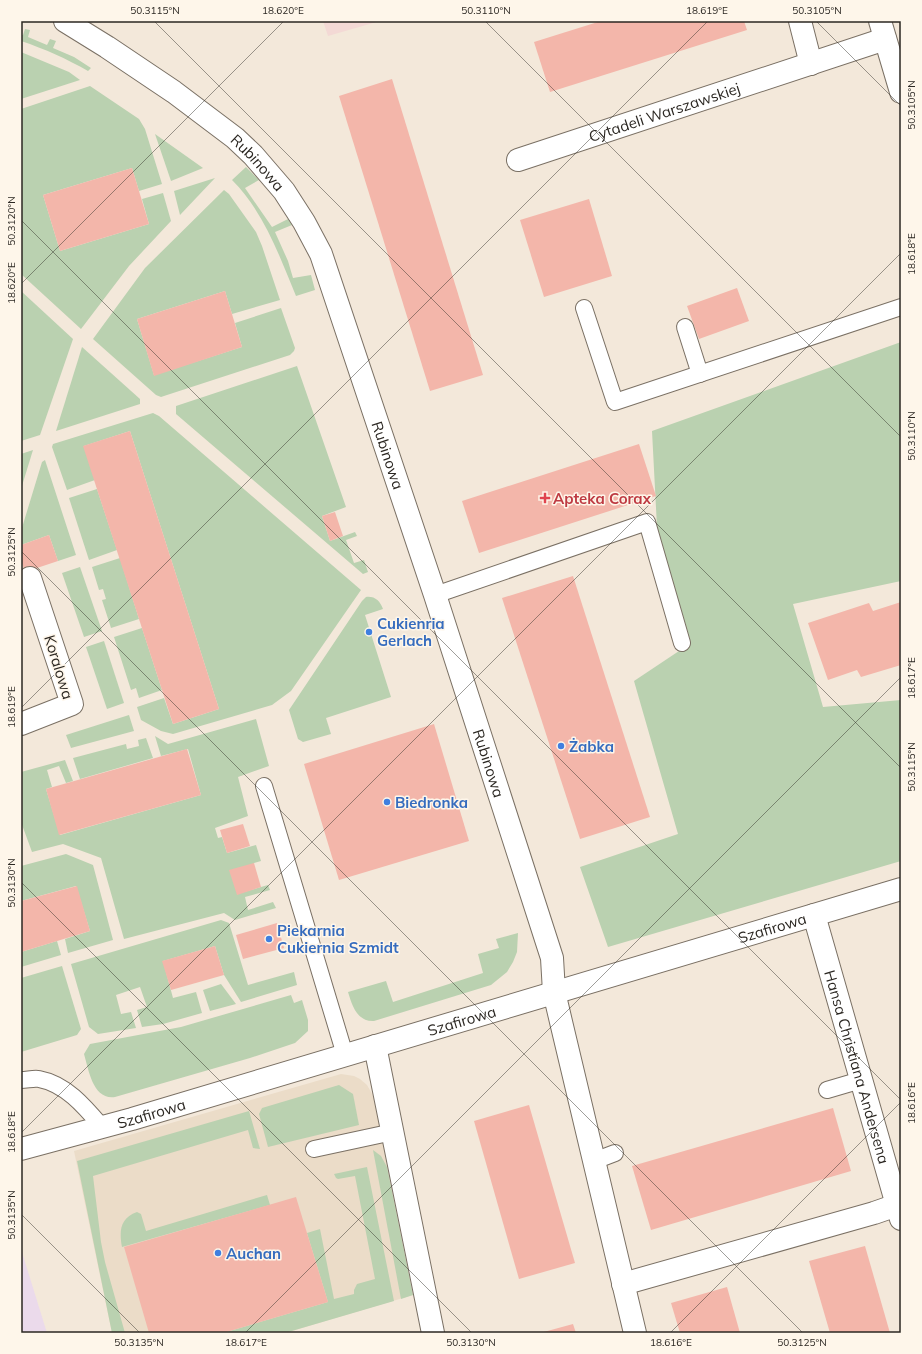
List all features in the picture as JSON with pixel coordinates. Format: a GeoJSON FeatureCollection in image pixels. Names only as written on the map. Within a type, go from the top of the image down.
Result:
{"type":"FeatureCollection","features":[{"type":"Feature","properties":{"kind":"street","name":"Rubinowa"},"geometry":{"type":"LineString","coordinates":[[65,21],[174,92],[234,138],[253,155],[284,191],[321,254],[435,595],[548,944],[552,958],[554,992],[635,1333]]}},
{"type":"Feature","properties":{"kind":"street"},"geometry":{"type":"LineString","coordinates":[[800,21],[811,64]]}},
{"type":"Feature","properties":{"kind":"street"},"geometry":{"type":"LineString","coordinates":[[882,30],[901,92]]}},
{"type":"Feature","properties":{"kind":"street","name":"Cytadeli Warszawskiej"},"geometry":{"type":"LineString","coordinates":[[518,160],[811,64],[882,30]]}},
{"type":"Feature","properties":{"kind":"street","name":"Koralowa"},"geometry":{"type":"LineString","coordinates":[[21,724],[72,704],[30,578]]}},
{"type":"Feature","properties":{"kind":"street","name":"Szafirowa"},"geometry":{"type":"LineString","coordinates":[[21,1150],[901,889]]}},
{"type":"Feature","properties":{"kind":"street","name":"Hansa Christiana Andersena"},"geometry":{"type":"LineString","coordinates":[[814,915],[899,1212]]}},
{"type":"Feature","properties":{"kind":"street"},"geometry":{"type":"LineString","coordinates":[[375,1046],[433,1333]]}},
{"type":"Feature","properties":{"kind":"street"},"geometry":{"type":"LineString","coordinates":[[623,1284],[874,1212],[899,1212]]}},
{"type":"Feature","properties":{"kind":"lane"},"geometry":{"type":"LineString","coordinates":[[584,308],[615,402],[901,307]]}},
{"type":"Feature","properties":{"kind":"lane"},"geometry":{"type":"LineString","coordinates":[[685,327],[700,374]]}},
{"type":"Feature","properties":{"kind":"lane"},"geometry":{"type":"LineString","coordinates":[[435,595],[647,522],[682,643]]}},
{"type":"Feature","properties":{"kind":"lane"},"geometry":{"type":"LineString","coordinates":[[264,786],[345,1055]]}},
{"type":"Feature","properties":{"kind":"lane"},"geometry":{"type":"LineString","coordinates":[[21,1080],[38,1078],[54,1084],[75,1097],[102,1127]]}},
{"type":"Feature","properties":{"kind":"lane"},"geometry":{"type":"LineString","coordinates":[[827,1090],[861,1080]]}},
{"type":"Feature","properties":{"kind":"lane"},"geometry":{"type":"LineString","coordinates":[[314,1149],[393,1132]]}},
{"type":"Feature","properties":{"kind":"lane"},"geometry":{"type":"LineString","coordinates":[[594,1161],[615,1153]]}},
{"type":"Feature","properties":{"kind":"shaded area"},"geometry":{"type":"Polygon","coordinates":[[[323,21],[380,21],[328,36],[323,21]]]}},
{"type":"Feature","properties":{"kind":"shaded area"},"geometry":{"type":"Polygon","coordinates":[[[341,1074],[354,1076],[360,1079],[367,1085],[374,1099],[413,1295],[285,1333],[112,1333],[74,1151],[341,1074]]]}},
{"type":"Feature","properties":{"kind":"shaded area"},"geometry":{"type":"Polygon","coordinates":[[[21,1249],[47,1333],[21,1333],[21,1249]]]}},
{"type":"Feature","properties":{"kind":"green space"},"geometry":{"type":"Polygon","coordinates":[[[25,29],[30,30],[28,37],[47,45],[50,39],[56,41],[53,48],[74,57],[91,68],[88,71],[56,54],[21,41],[21,35],[23,35],[25,29]]]}},
{"type":"Feature","properties":{"kind":"green space"},"geometry":{"type":"Polygon","coordinates":[[[21,52],[69,72],[80,80],[21,99],[21,52]]]}},
{"type":"Feature","properties":{"kind":"green space"},"geometry":{"type":"Polygon","coordinates":[[[90,86],[139,119],[145,129],[162,184],[139,191],[132,168],[43,195],[60,251],[149,224],[142,199],[163,193],[171,221],[129,266],[81,329],[21,274],[21,109],[90,86]]]}},
{"type":"Feature","properties":{"kind":"green space"},"geometry":{"type":"Polygon","coordinates":[[[155,134],[203,168],[171,181],[155,134]]]}},
{"type":"Feature","properties":{"kind":"green space"},"geometry":{"type":"Polygon","coordinates":[[[246,167],[259,180],[245,188],[272,227],[288,219],[292,225],[275,232],[288,261],[293,278],[311,275],[315,290],[296,296],[277,250],[262,220],[243,192],[232,180],[246,167]]]}},
{"type":"Feature","properties":{"kind":"green space"},"geometry":{"type":"Polygon","coordinates":[[[215,178],[180,215],[174,191],[215,178]]]}},
{"type":"Feature","properties":{"kind":"green space"},"geometry":{"type":"Polygon","coordinates":[[[224,190],[229,194],[256,232],[280,300],[232,314],[225,291],[137,319],[154,375],[242,347],[235,323],[281,308],[295,348],[290,355],[161,397],[156,395],[93,339],[145,268],[224,190]]]}},
{"type":"Feature","properties":{"kind":"green space"},"geometry":{"type":"Polygon","coordinates":[[[21,291],[73,339],[40,435],[21,441],[21,291]]]}},
{"type":"Feature","properties":{"kind":"green space"},"geometry":{"type":"Polygon","coordinates":[[[901,342],[901,581],[793,604],[823,707],[901,700],[901,861],[608,947],[580,867],[678,834],[634,681],[691,643],[657,527],[652,431],[901,342]]]}},
{"type":"Feature","properties":{"kind":"green space"},"geometry":{"type":"Polygon","coordinates":[[[82,347],[140,399],[140,404],[56,431],[82,347]]]}},
{"type":"Feature","properties":{"kind":"green space"},"geometry":{"type":"Polygon","coordinates":[[[297,366],[346,507],[322,516],[330,541],[355,532],[357,536],[346,540],[354,563],[364,560],[368,572],[363,574],[176,414],[176,406],[297,366]]]}},
{"type":"Feature","properties":{"kind":"green space"},"geometry":{"type":"Polygon","coordinates":[[[153,413],[159,416],[361,590],[291,691],[272,705],[173,734],[161,731],[141,720],[137,707],[164,698],[173,724],[219,709],[130,431],[84,446],[95,480],[67,490],[52,447],[53,444],[153,413]]]}},
{"type":"Feature","properties":{"kind":"green space"},"geometry":{"type":"Polygon","coordinates":[[[33,450],[21,489],[21,454],[33,450]]]}},
{"type":"Feature","properties":{"kind":"green space"},"geometry":{"type":"Polygon","coordinates":[[[45,460],[76,555],[58,561],[49,535],[21,545],[21,531],[42,462],[45,460]]]}},
{"type":"Feature","properties":{"kind":"green space"},"geometry":{"type":"Polygon","coordinates":[[[97,489],[117,550],[89,560],[69,498],[97,489]]]}},
{"type":"Feature","properties":{"kind":"green space"},"geometry":{"type":"Polygon","coordinates":[[[120,558],[139,619],[111,628],[102,600],[106,599],[103,589],[99,590],[92,567],[120,558]]]}},
{"type":"Feature","properties":{"kind":"green space"},"geometry":{"type":"Polygon","coordinates":[[[80,567],[102,631],[84,637],[62,573],[80,567]]]}},
{"type":"Feature","properties":{"kind":"green space"},"geometry":{"type":"Polygon","coordinates":[[[366,597],[372,597],[377,600],[383,609],[365,615],[391,697],[326,718],[331,734],[303,742],[298,739],[289,710],[366,597]]]}},
{"type":"Feature","properties":{"kind":"green space"},"geometry":{"type":"Polygon","coordinates":[[[142,628],[162,690],[139,698],[136,688],[131,690],[114,637],[142,628]]]}},
{"type":"Feature","properties":{"kind":"green space"},"geometry":{"type":"Polygon","coordinates":[[[104,641],[124,703],[107,709],[86,647],[104,641]]]}},
{"type":"Feature","properties":{"kind":"green space"},"geometry":{"type":"Polygon","coordinates":[[[129,715],[134,731],[71,748],[66,735],[129,715]]]}},
{"type":"Feature","properties":{"kind":"green space"},"geometry":{"type":"Polygon","coordinates":[[[256,719],[269,766],[238,777],[248,816],[215,828],[218,838],[222,837],[227,853],[256,845],[261,861],[254,863],[237,894],[268,885],[270,890],[245,897],[248,910],[273,902],[276,908],[235,920],[224,913],[124,939],[101,858],[63,844],[32,852],[21,822],[21,772],[65,760],[73,781],[66,783],[59,766],[47,770],[52,787],[46,789],[60,835],[201,795],[188,749],[161,756],[155,736],[168,744],[256,719]]]}},
{"type":"Feature","properties":{"kind":"green space"},"geometry":{"type":"Polygon","coordinates":[[[146,738],[153,758],[80,779],[73,758],[126,744],[127,749],[139,746],[138,740],[146,738]]]}},
{"type":"Feature","properties":{"kind":"green space"},"geometry":{"type":"Polygon","coordinates":[[[66,854],[93,865],[113,940],[68,953],[65,939],[90,931],[76,886],[21,901],[21,866],[66,854]]]}},
{"type":"Feature","properties":{"kind":"green space"},"geometry":{"type":"Polygon","coordinates":[[[221,920],[229,923],[248,985],[294,972],[297,985],[241,1002],[224,975],[215,946],[163,961],[173,998],[196,992],[202,1013],[163,1024],[142,1027],[137,1010],[147,1007],[140,987],[116,995],[121,1014],[131,1012],[136,1028],[98,1034],[89,1027],[71,964],[221,920]]]}},
{"type":"Feature","properties":{"kind":"green space"},"geometry":{"type":"Polygon","coordinates":[[[518,933],[517,952],[513,962],[507,972],[491,985],[374,1021],[368,1021],[359,1016],[351,1002],[348,992],[386,981],[393,1002],[483,973],[478,954],[499,948],[496,939],[518,933]]]}},
{"type":"Feature","properties":{"kind":"green space"},"geometry":{"type":"Polygon","coordinates":[[[57,941],[61,955],[21,967],[21,952],[57,941]]]}},
{"type":"Feature","properties":{"kind":"green space"},"geometry":{"type":"Polygon","coordinates":[[[62,966],[81,1029],[77,1035],[21,1052],[21,978],[62,966]]]}},
{"type":"Feature","properties":{"kind":"green space"},"geometry":{"type":"Polygon","coordinates":[[[221,984],[236,1004],[210,1011],[203,990],[221,984]]]}},
{"type":"Feature","properties":{"kind":"green space"},"geometry":{"type":"Polygon","coordinates":[[[291,995],[294,1003],[302,1000],[308,1020],[308,1031],[295,1043],[250,1058],[115,1097],[108,1097],[102,1094],[93,1083],[90,1076],[84,1054],[90,1044],[181,1027],[291,995]]]}},
{"type":"Feature","properties":{"kind":"green space"},"geometry":{"type":"Polygon","coordinates":[[[339,1085],[353,1094],[359,1125],[268,1147],[259,1114],[262,1108],[339,1085]]]}},
{"type":"Feature","properties":{"kind":"green space"},"geometry":{"type":"Polygon","coordinates":[[[249,1111],[260,1149],[253,1148],[248,1130],[93,1176],[105,1262],[125,1333],[112,1333],[77,1161],[249,1111]]]}},
{"type":"Feature","properties":{"kind":"green space"},"geometry":{"type":"Polygon","coordinates":[[[373,1150],[381,1156],[387,1167],[413,1295],[401,1299],[373,1150]]]}},
{"type":"Feature","properties":{"kind":"green space"},"geometry":{"type":"Polygon","coordinates":[[[367,1167],[394,1301],[285,1333],[223,1333],[328,1302],[307,1233],[320,1229],[334,1299],[354,1294],[357,1284],[375,1279],[355,1176],[338,1179],[334,1174],[367,1167]]]}},
{"type":"Feature","properties":{"kind":"green space"},"geometry":{"type":"Polygon","coordinates":[[[267,1195],[270,1205],[122,1247],[121,1230],[124,1221],[137,1212],[141,1214],[146,1231],[267,1195]]]}},
{"type":"Feature","properties":{"kind":"building"},"geometry":{"type":"Polygon","coordinates":[[[601,21],[744,21],[747,30],[550,92],[534,42],[601,21]]]}},
{"type":"Feature","properties":{"kind":"building"},"geometry":{"type":"Polygon","coordinates":[[[392,79],[483,375],[430,391],[339,96],[392,79]]]}},
{"type":"Feature","properties":{"kind":"building"},"geometry":{"type":"Polygon","coordinates":[[[132,168],[149,224],[60,251],[43,195],[132,168]]]}},
{"type":"Feature","properties":{"kind":"building"},"geometry":{"type":"Polygon","coordinates":[[[589,199],[612,276],[544,297],[520,220],[589,199]]]}},
{"type":"Feature","properties":{"kind":"building"},"geometry":{"type":"Polygon","coordinates":[[[737,288],[749,321],[699,339],[687,306],[737,288]]]}},
{"type":"Feature","properties":{"kind":"building"},"geometry":{"type":"Polygon","coordinates":[[[225,291],[242,347],[154,376],[137,319],[225,291]]]}},
{"type":"Feature","properties":{"kind":"building"},"geometry":{"type":"Polygon","coordinates":[[[130,431],[219,709],[173,724],[83,446],[130,431]]]}},
{"type":"Feature","properties":{"kind":"building"},"geometry":{"type":"Polygon","coordinates":[[[639,444],[656,496],[479,553],[462,501],[639,444]]]}},
{"type":"Feature","properties":{"kind":"building"},"geometry":{"type":"Polygon","coordinates":[[[335,512],[343,536],[330,541],[322,516],[335,512]]]}},
{"type":"Feature","properties":{"kind":"building"},"geometry":{"type":"Polygon","coordinates":[[[49,535],[58,561],[25,572],[21,560],[21,545],[49,535]]]}},
{"type":"Feature","properties":{"kind":"building"},"geometry":{"type":"Polygon","coordinates":[[[573,576],[650,817],[580,839],[502,598],[573,576]]]}},
{"type":"Feature","properties":{"kind":"building"},"geometry":{"type":"Polygon","coordinates":[[[901,602],[901,665],[861,677],[857,670],[828,680],[808,623],[869,603],[873,611],[901,602]]]}},
{"type":"Feature","properties":{"kind":"building","name":"Biedronka"},"geometry":{"type":"Polygon","coordinates":[[[434,724],[469,841],[339,880],[304,764],[434,724]]]}},
{"type":"Feature","properties":{"kind":"building"},"geometry":{"type":"Polygon","coordinates":[[[187,749],[201,795],[59,835],[46,789],[187,749]]]}},
{"type":"Feature","properties":{"kind":"building"},"geometry":{"type":"Polygon","coordinates":[[[243,824],[250,846],[227,853],[220,830],[243,824]]]}},
{"type":"Feature","properties":{"kind":"building"},"geometry":{"type":"Polygon","coordinates":[[[254,863],[261,887],[237,895],[229,870],[254,863]]]}},
{"type":"Feature","properties":{"kind":"building"},"geometry":{"type":"Polygon","coordinates":[[[77,886],[90,931],[21,952],[21,901],[77,886]]]}},
{"type":"Feature","properties":{"kind":"building"},"geometry":{"type":"Polygon","coordinates":[[[277,923],[284,948],[243,959],[236,935],[277,923]]]}},
{"type":"Feature","properties":{"kind":"building"},"geometry":{"type":"Polygon","coordinates":[[[215,946],[224,975],[171,990],[162,961],[215,946]]]}},
{"type":"Feature","properties":{"kind":"building"},"geometry":{"type":"Polygon","coordinates":[[[529,1105],[575,1263],[519,1279],[474,1121],[529,1105]]]}},
{"type":"Feature","properties":{"kind":"building"},"geometry":{"type":"Polygon","coordinates":[[[833,1108],[851,1171],[651,1230],[632,1166],[833,1108]]]}},
{"type":"Feature","properties":{"kind":"building"},"geometry":{"type":"Polygon","coordinates":[[[296,1197],[328,1302],[223,1333],[149,1333],[124,1247],[296,1197]]]}},
{"type":"Feature","properties":{"kind":"building"},"geometry":{"type":"Polygon","coordinates":[[[865,1246],[890,1333],[830,1333],[809,1261],[865,1246]]]}},
{"type":"Feature","properties":{"kind":"building"},"geometry":{"type":"Polygon","coordinates":[[[727,1287],[740,1333],[680,1333],[671,1303],[727,1287]]]}},
{"type":"Feature","properties":{"kind":"building"},"geometry":{"type":"Polygon","coordinates":[[[573,1324],[576,1333],[540,1333],[573,1324]]]}},
{"type":"Feature","properties":{"kind":"place","name":"Apteka Corax"},"geometry":{"type":"Point","coordinates":[545,498]}},
{"type":"Feature","properties":{"kind":"place","name":"Cukienria Gerlach"},"geometry":{"type":"Point","coordinates":[369,632]}},
{"type":"Feature","properties":{"kind":"place","name":"Żabka"},"geometry":{"type":"Point","coordinates":[561,746]}},
{"type":"Feature","properties":{"kind":"place","name":"Biedronka"},"geometry":{"type":"Point","coordinates":[387,802]}},
{"type":"Feature","properties":{"kind":"place","name":"Piekarnia Cukiernia Szmidt"},"geometry":{"type":"Point","coordinates":[269,939]}},
{"type":"Feature","properties":{"kind":"place","name":"Auchan"},"geometry":{"type":"Point","coordinates":[218,1253]}}]}
